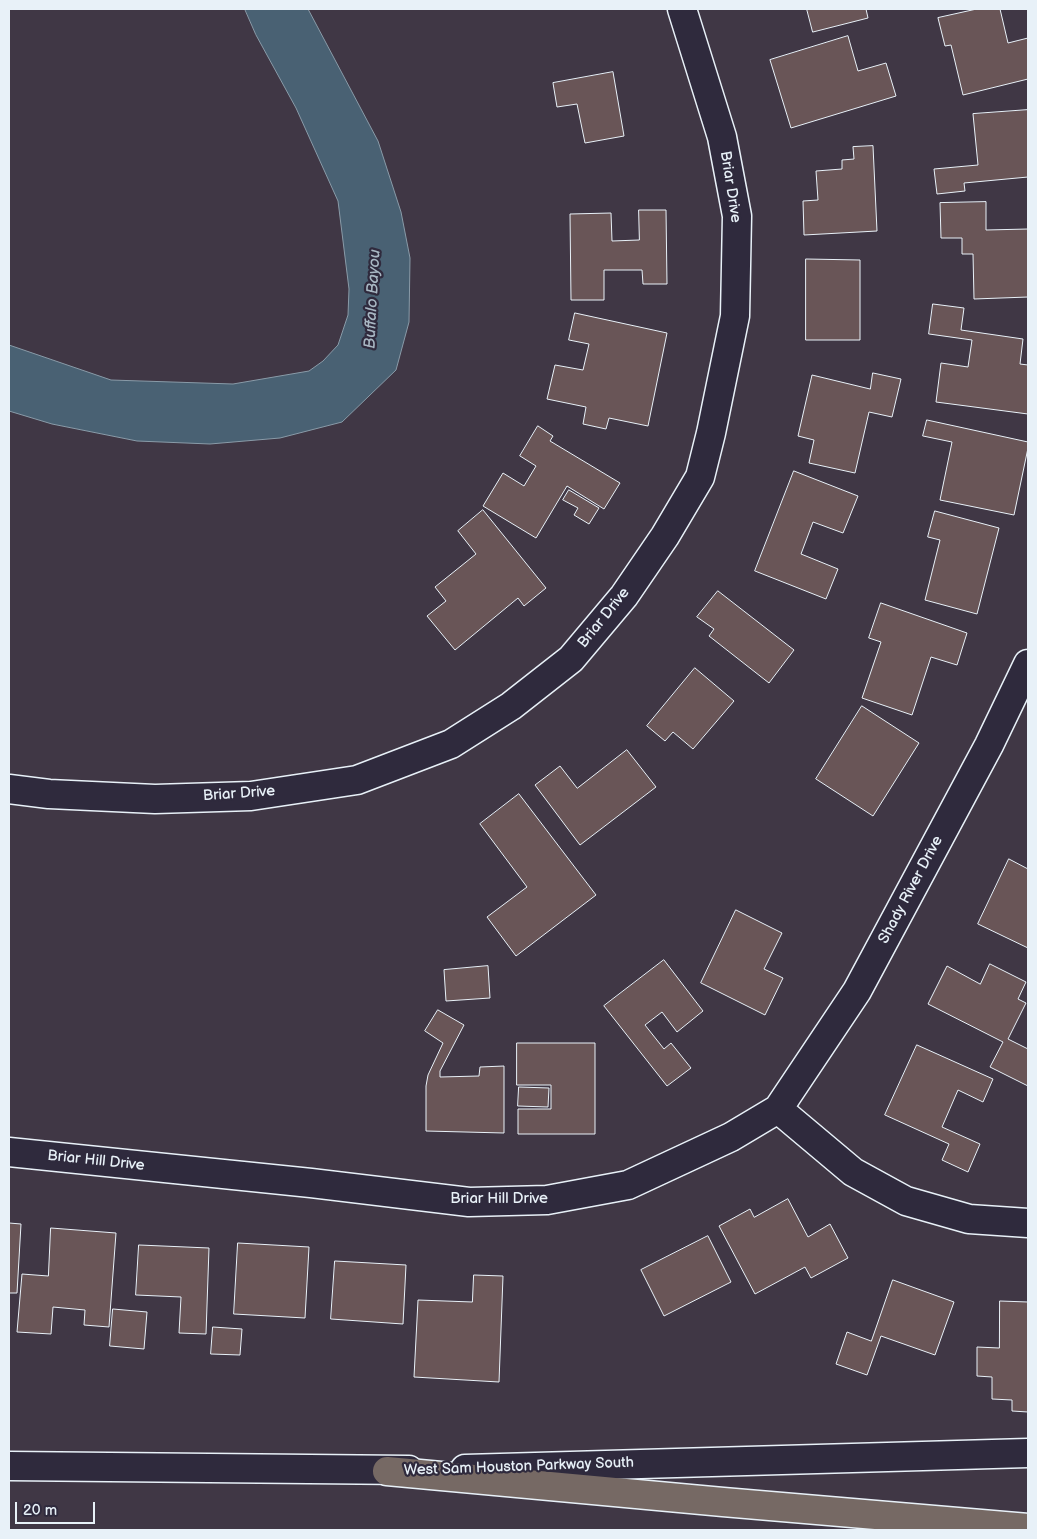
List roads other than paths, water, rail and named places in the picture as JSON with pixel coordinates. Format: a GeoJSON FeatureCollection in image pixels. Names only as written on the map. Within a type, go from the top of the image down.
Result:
{"type":"FeatureCollection","features":[{"type":"Feature","properties":{"kind":"highway"},"geometry":{"type":"LineString","coordinates":[[386,1471],[1028,1528]]}},
{"type":"Feature","properties":{"kind":"street","name":"Briar Drive"},"geometry":{"type":"LineString","coordinates":[[9,789],[49,794],[155,798],[251,796],[358,780],[451,744],[511,706],[571,658],[624,596],[665,536],[700,476],[711,433],[735,316],[737,216],[722,137],[682,9]]}},
{"type":"Feature","properties":{"kind":"street","name":"Shady River Drive"},"geometry":{"type":"LineString","coordinates":[[778,1109],[856,991],[989,745],[1028,664]]}},
{"type":"Feature","properties":{"kind":"street","name":"Briar Hill Drive"},"geometry":{"type":"LineString","coordinates":[[9,1152],[311,1183],[469,1202],[547,1200],[628,1185],[731,1136],[778,1109]]}},
{"type":"Feature","properties":{"kind":"street"},"geometry":{"type":"LineString","coordinates":[[778,1109],[853,1172],[906,1201],[969,1219],[1028,1223]]}},
{"type":"Feature","properties":{"kind":"street","name":"West Sam Houston Parkway South"},"geometry":{"type":"LineString","coordinates":[[9,1466],[386,1471],[1028,1453]]}},
{"type":"Feature","properties":{"kind":"water","name":"Buffalo Bayou"},"geometry":{"type":"Polygon","coordinates":[[[245,9],[308,9],[378,141],[401,212],[410,258],[409,322],[396,370],[342,422],[280,438],[210,444],[137,441],[52,424],[9,411],[9,345],[111,380],[233,384],[309,371],[323,361],[338,345],[348,315],[349,289],[338,201],[296,108],[256,35],[245,9]]]}}]}
